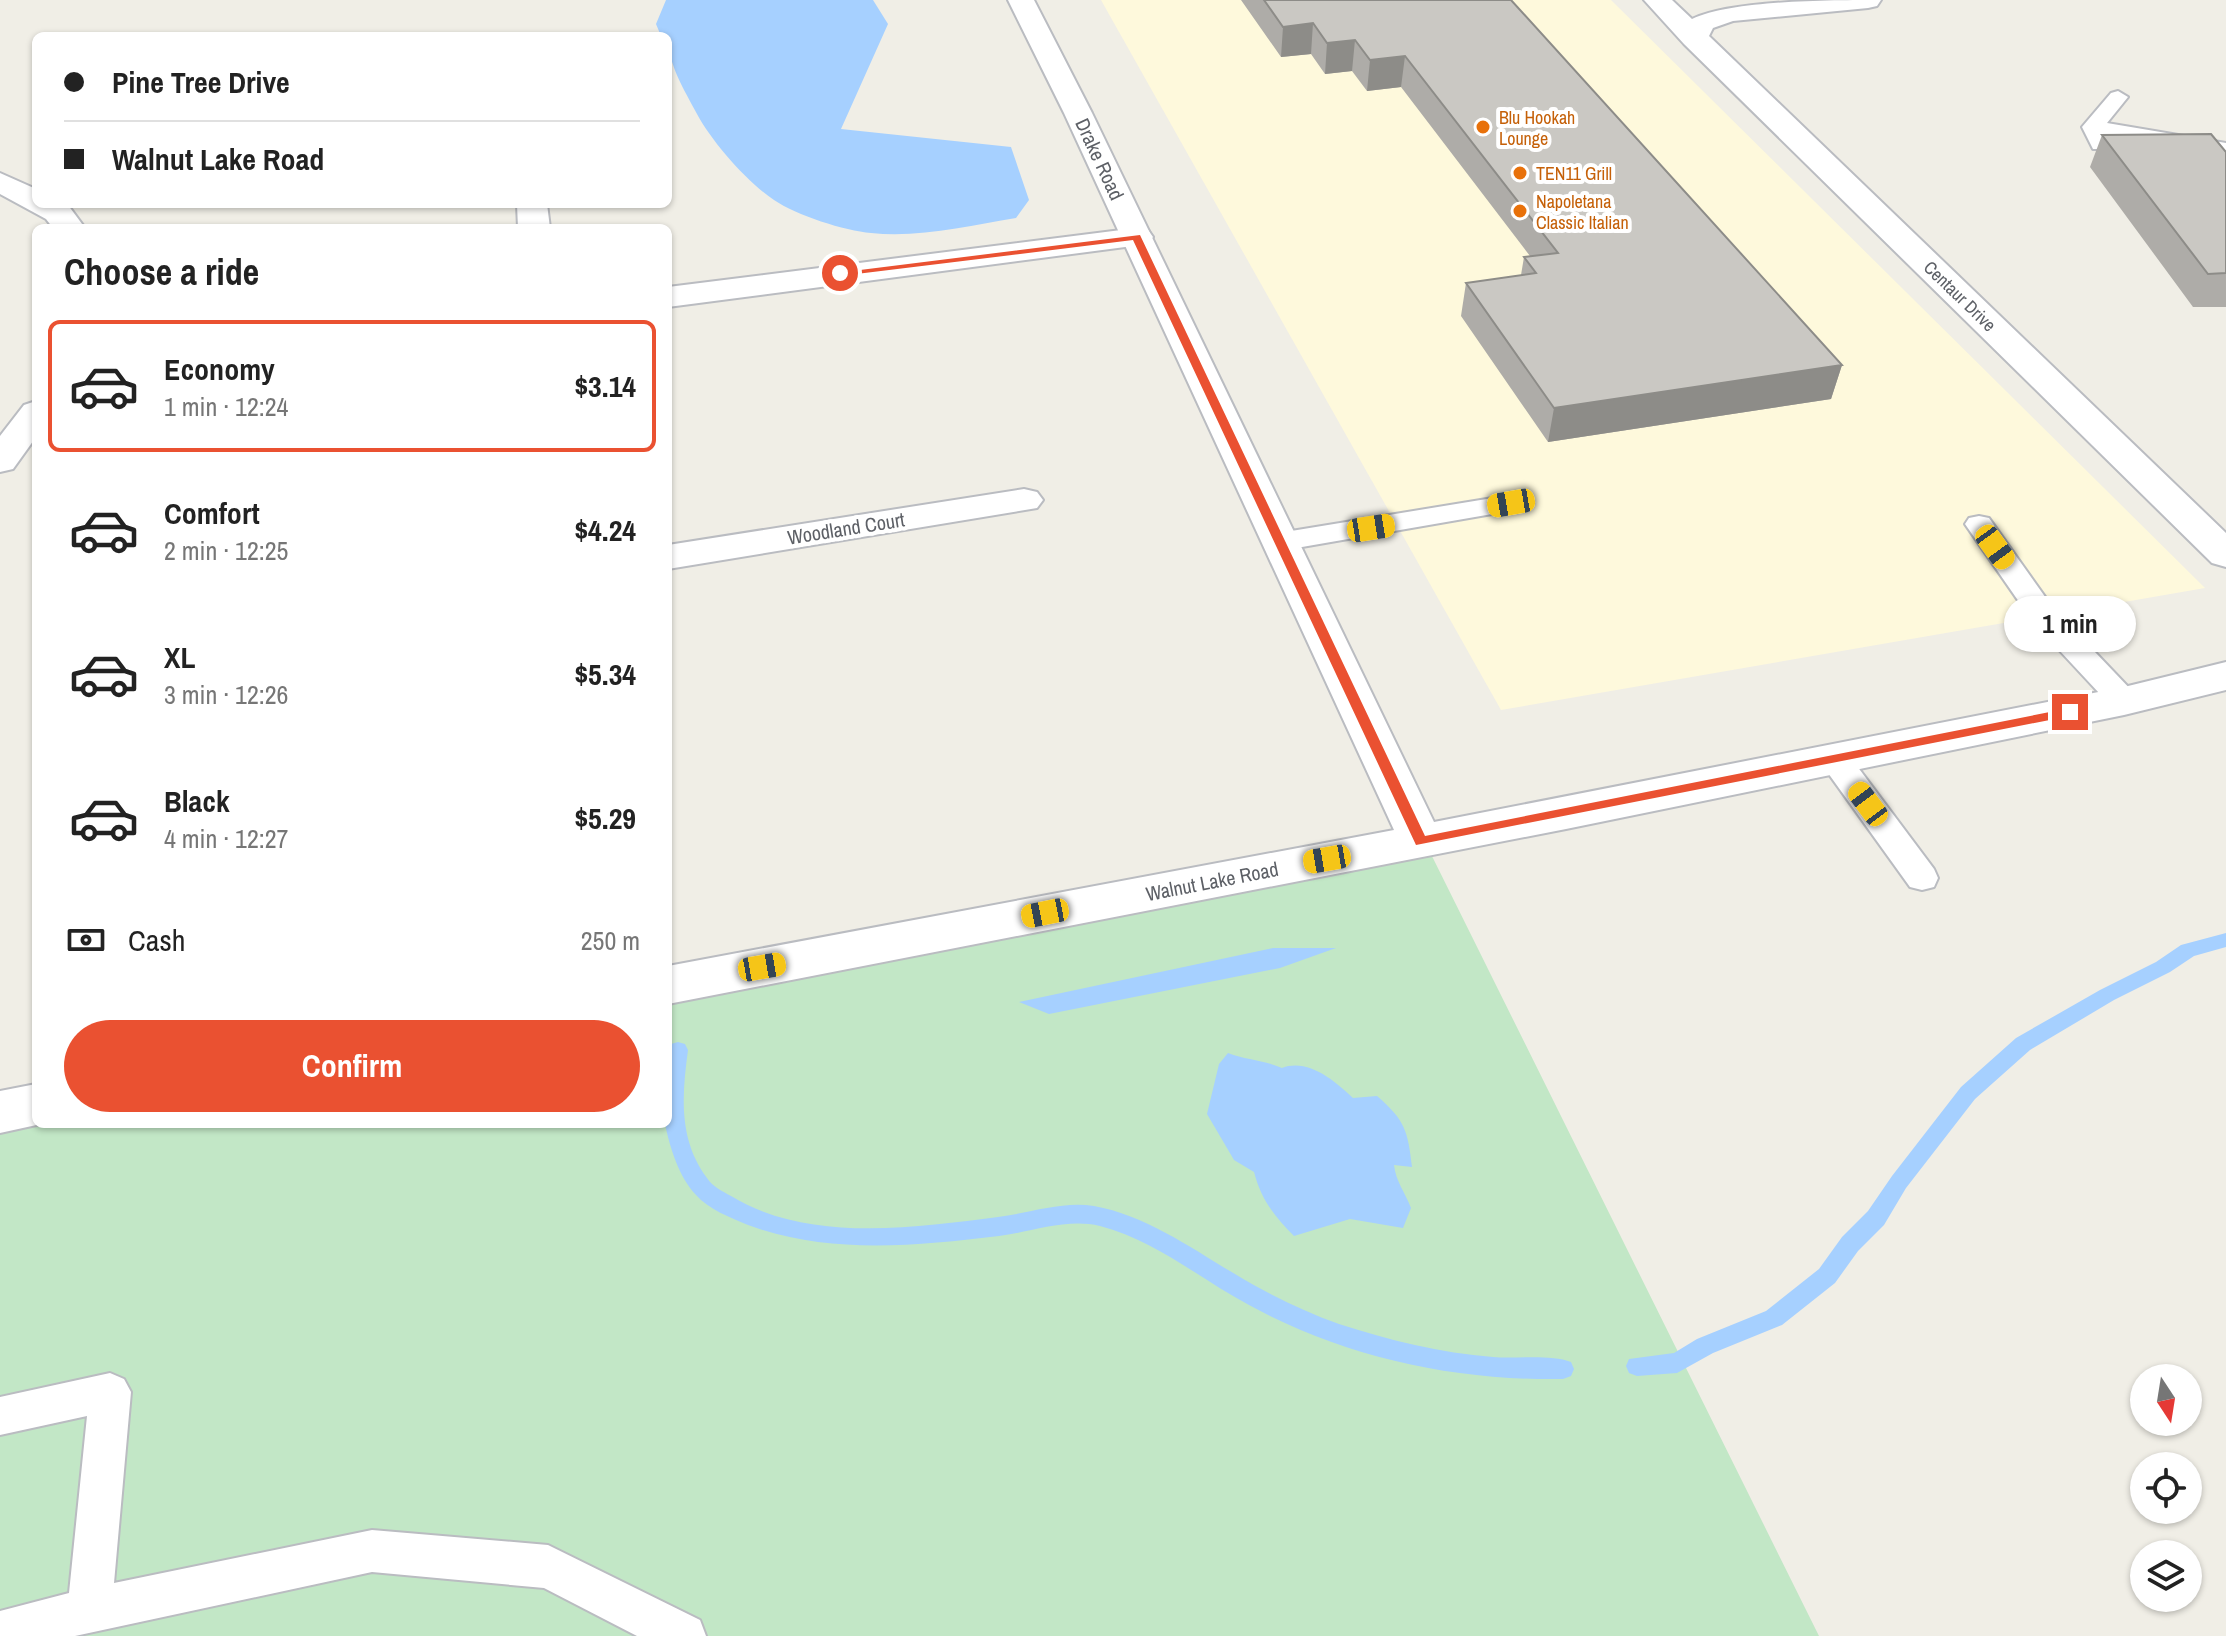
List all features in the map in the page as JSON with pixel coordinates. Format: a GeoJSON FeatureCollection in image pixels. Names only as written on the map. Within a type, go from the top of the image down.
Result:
{"type":"FeatureCollection","features":[{"type":"Feature","properties":{"kind":"street","name":"Drake Road"},"geometry":{"type":"LineString","coordinates":[[1021,0],[1137,237],[1421,841]]}},
{"type":"Feature","properties":{"kind":"street","name":"Centaur Drive"},"geometry":{"type":"LineString","coordinates":[[1657,0],[2226,555]]}},
{"type":"Feature","properties":{"kind":"street"},"geometry":{"type":"LineString","coordinates":[[1694,38],[1703,23],[1728,13],[1868,0]]}},
{"type":"Feature","properties":{"kind":"street"},"geometry":{"type":"LineString","coordinates":[[0,182],[32,199]]}},
{"type":"Feature","properties":{"kind":"street"},"geometry":{"type":"LineString","coordinates":[[50,208],[66,224]]}},
{"type":"Feature","properties":{"kind":"street"},"geometry":{"type":"LineString","coordinates":[[672,296],[1137,237]]}},
{"type":"Feature","properties":{"kind":"street"},"geometry":{"type":"LineString","coordinates":[[0,461],[32,417]]}},
{"type":"Feature","properties":{"kind":"street","name":"Woodland Court"},"geometry":{"type":"LineString","coordinates":[[672,556],[1024,500]]}},
{"type":"Feature","properties":{"kind":"street","name":"Walnut Lake Road"},"geometry":{"type":"LineString","coordinates":[[672,984],[1421,841],[2124,701],[2226,676]]}},
{"type":"Feature","properties":{"kind":"street"},"geometry":{"type":"LineString","coordinates":[[0,1112],[32,1106]]}},
{"type":"Feature","properties":{"kind":"lane"},"geometry":{"type":"LineString","coordinates":[[2093,127],[2118,97]]}},
{"type":"Feature","properties":{"kind":"lane"},"geometry":{"type":"LineString","coordinates":[[2093,127],[2226,149]]}},
{"type":"Feature","properties":{"kind":"lane"},"geometry":{"type":"LineString","coordinates":[[2093,127],[2110,165]]}},
{"type":"Feature","properties":{"kind":"lane"},"geometry":{"type":"LineString","coordinates":[[1279,542],[1511,503]]}},
{"type":"Feature","properties":{"kind":"lane"},"geometry":{"type":"LineString","coordinates":[[1979,524],[2043,615],[2124,701]]}},
{"type":"Feature","properties":{"kind":"lane"},"geometry":{"type":"LineString","coordinates":[[1834,758],[1922,878]]}},
{"type":"Feature","properties":{"kind":"lane"},"geometry":{"type":"LineString","coordinates":[[0,1416],[110,1392],[90,1610]]}},
{"type":"Feature","properties":{"kind":"lane"},"geometry":{"type":"LineString","coordinates":[[0,1633],[90,1610],[372,1551],[548,1567],[684,1636]]}},
{"type":"Feature","properties":{"kind":"shaded area"},"geometry":{"type":"Polygon","coordinates":[[[1101,0],[1611,0],[2205,588],[1501,710],[1101,0]]]}},
{"type":"Feature","properties":{"kind":"green space"},"geometry":{"type":"Polygon","coordinates":[[[1423,838],[1819,1636],[0,1636],[0,1115],[32,1123],[32,1128],[672,1128],[672,984],[1423,838]]]}},
{"type":"Feature","properties":{"kind":"water"},"geometry":{"type":"Polygon","coordinates":[[[666,0],[873,0],[888,24],[841,129],[1011,147],[1029,200],[1016,218],[907,234],[848,229],[783,206],[742,172],[712,137],[674,67],[672,32],[659,32],[656,24],[666,0]]]}},
{"type":"Feature","properties":{"kind":"water"},"geometry":{"type":"Polygon","coordinates":[[[1273,948],[1336,948],[1280,968],[1049,1014],[1019,1002],[1273,948]]]}},
{"type":"Feature","properties":{"kind":"water"},"geometry":{"type":"Polygon","coordinates":[[[1228,1053],[1282,1068],[1302,1066],[1329,1078],[1353,1098],[1377,1096],[1386,1104],[1404,1127],[1412,1167],[1394,1165],[1411,1208],[1403,1228],[1350,1219],[1294,1236],[1269,1207],[1254,1172],[1234,1160],[1207,1114],[1219,1064],[1228,1053]]]}},
{"type":"Feature","properties":{"kind":"building"},"geometry":{"type":"Polygon","coordinates":[[[1264,0],[1511,0],[1842,365],[1554,408],[1466,283],[1536,273],[1524,257],[1558,253],[1405,56],[1370,60],[1355,40],[1327,43],[1313,23],[1283,27],[1264,0]]]}},
{"type":"Feature","properties":{"kind":"building"},"geometry":{"type":"Polygon","coordinates":[[[2211,134],[2226,152],[2226,273],[2208,274],[2102,135],[2211,134]]]}},
{"type":"Feature","properties":{"kind":"waterway"},"geometry":{"type":"LineString","coordinates":[[1637,1366],[1677,1363],[1705,1346],[1774,1318],[1827,1276],[1850,1244],[1876,1218],[1899,1182],[1968,1093],[2023,1044],[2188,950],[2226,940]]}},
{"type":"Feature","properties":{"kind":"waterway"},"geometry":{"type":"LineString","coordinates":[[672,1088],[678,1050]]}},
{"type":"Feature","properties":{"kind":"waterway"},"geometry":{"type":"LineString","coordinates":[[672,1110],[689,1167],[701,1187],[739,1212],[773,1225],[846,1236],[884,1236],[995,1227],[1072,1214],[1097,1216],[1140,1231],[1270,1305],[1337,1333],[1413,1355],[1452,1362],[1528,1370],[1563,1369]]}},
{"type":"Feature","properties":{"kind":"place","name":"Blu Hookah Lounge"},"geometry":{"type":"Point","coordinates":[1483,127]}},
{"type":"Feature","properties":{"kind":"place","name":"TEN11 Grill"},"geometry":{"type":"Point","coordinates":[1520,173]}},
{"type":"Feature","properties":{"kind":"place","name":"Napoletana Classic Italian"},"geometry":{"type":"Point","coordinates":[1520,211]}},
{"type":"Feature","properties":{"kind":"route"},"geometry":{"type":"LineString","coordinates":[[840,273],[1137,237],[1421,841],[2070,712]]}}]}
